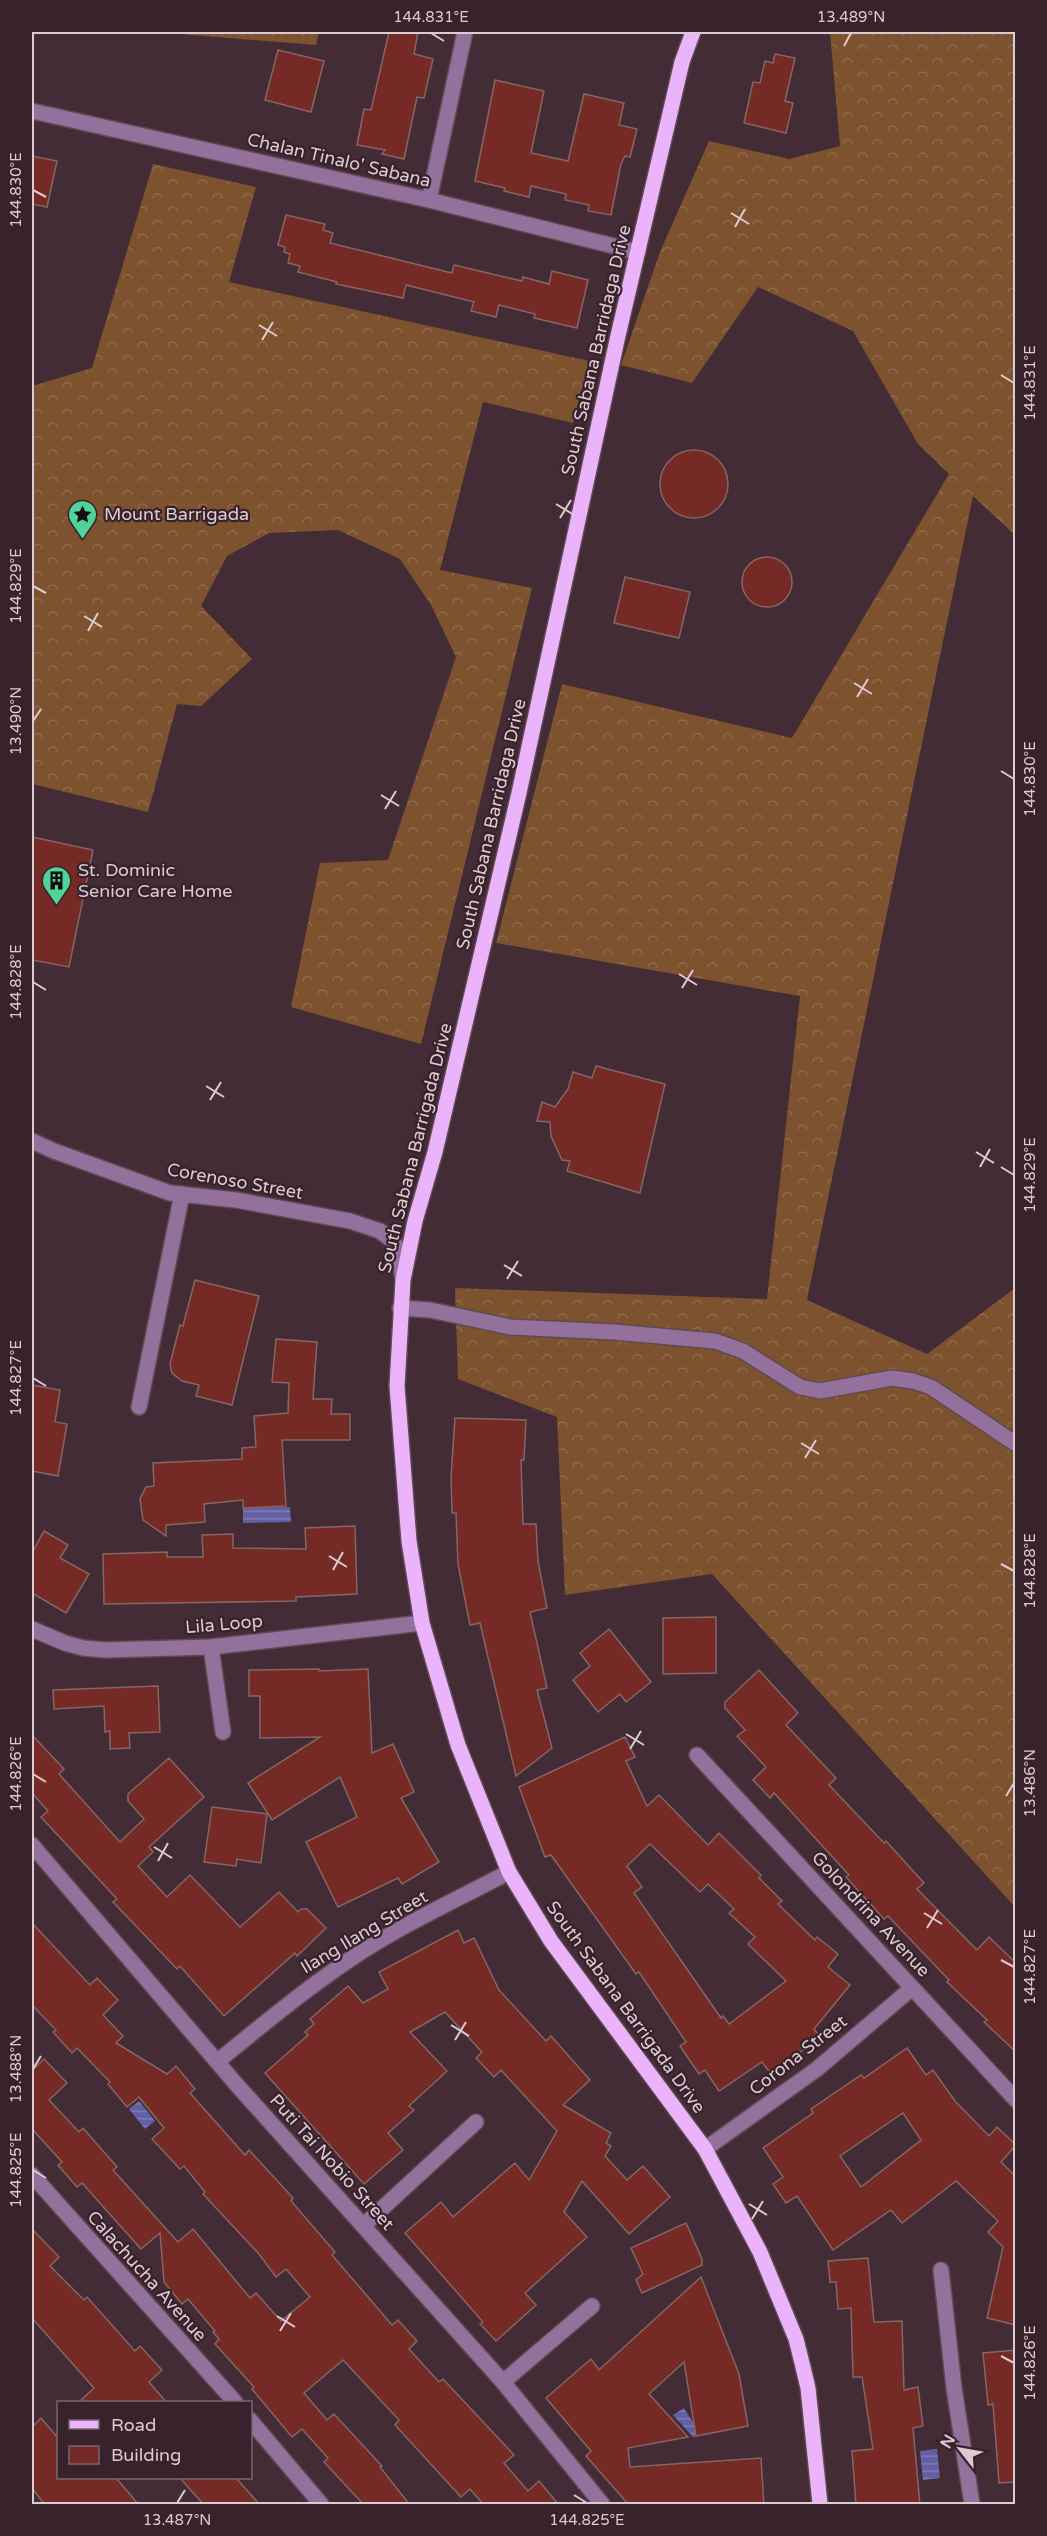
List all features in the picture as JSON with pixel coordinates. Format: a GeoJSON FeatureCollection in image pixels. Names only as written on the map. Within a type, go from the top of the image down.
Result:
{"type":"FeatureCollection","features":[{"type":"Feature","properties":{"kind":"main road","name":"South Sabana Barridaga Drive"},"geometry":{"type":"LineString","coordinates":[[472,994],[522,781],[638,252],[682,62],[693,32]]}},
{"type":"Feature","properties":{"kind":"main road","name":"South Sabana Barrigada Drive"},"geometry":{"type":"LineString","coordinates":[[472,994],[435,1152],[415,1221],[403,1280],[400,1308],[397,1386],[409,1541],[422,1623],[458,1745],[510,1872],[551,1941],[705,2150],[760,2252],[796,2339],[808,2388],[820,2505]]}},
{"type":"Feature","properties":{"kind":"street"},"geometry":{"type":"LineString","coordinates":[[429,201],[465,32]]}},
{"type":"Feature","properties":{"kind":"street","name":"Chalan Tinalo' Sabana"},"geometry":{"type":"LineString","coordinates":[[32,111],[429,201],[638,252]]}},
{"type":"Feature","properties":{"kind":"street","name":"Corenoso Street"},"geometry":{"type":"LineString","coordinates":[[32,1141],[64,1155],[170,1193],[236,1200],[350,1221],[380,1232],[393,1241],[400,1253],[403,1280]]}},
{"type":"Feature","properties":{"kind":"street"},"geometry":{"type":"LineString","coordinates":[[139,1407],[182,1194]]}},
{"type":"Feature","properties":{"kind":"street"},"geometry":{"type":"LineString","coordinates":[[400,1308],[429,1310],[510,1327],[614,1332],[715,1341],[743,1351],[800,1387],[820,1391],[892,1378],[913,1381],[931,1387],[1016,1444]]}},
{"type":"Feature","properties":{"kind":"street","name":"Lila Loop"},"geometry":{"type":"LineString","coordinates":[[32,1629],[82,1648],[105,1650],[211,1647],[422,1623]]}},
{"type":"Feature","properties":{"kind":"street"},"geometry":{"type":"LineString","coordinates":[[211,1647],[223,1732]]}},
{"type":"Feature","properties":{"kind":"street","name":"Golondrina Avenue"},"geometry":{"type":"LineString","coordinates":[[698,1755],[1016,2100]]}},
{"type":"Feature","properties":{"kind":"street","name":"Puti Tai Nobio Street"},"geometry":{"type":"LineString","coordinates":[[32,1845],[236,2084],[503,2382],[602,2505]]}},
{"type":"Feature","properties":{"kind":"street","name":"Ilang Ilang Street"},"geometry":{"type":"LineString","coordinates":[[218,2061],[289,2002],[350,1959],[395,1932],[510,1872]]}},
{"type":"Feature","properties":{"kind":"street","name":"Corona Street"},"geometry":{"type":"LineString","coordinates":[[705,2150],[817,2069],[912,1988]]}},
{"type":"Feature","properties":{"kind":"street"},"geometry":{"type":"LineString","coordinates":[[363,2226],[476,2122]]}},
{"type":"Feature","properties":{"kind":"street","name":"Calachucha Avenue"},"geometry":{"type":"LineString","coordinates":[[32,2175],[232,2401]]}},
{"type":"Feature","properties":{"kind":"street"},"geometry":{"type":"LineString","coordinates":[[941,2270],[954,2388],[972,2505]]}},
{"type":"Feature","properties":{"kind":"street"},"geometry":{"type":"LineString","coordinates":[[503,2382],[592,2306]]}},
{"type":"Feature","properties":{"kind":"street"},"geometry":{"type":"LineString","coordinates":[[252,2422],[321,2505]]}},
{"type":"Feature","properties":{"kind":"green space"},"geometry":{"type":"Polygon","coordinates":[[[156,32],[319,32],[316,45],[156,32]]]}},
{"type":"Feature","properties":{"kind":"green space"},"geometry":{"type":"Polygon","coordinates":[[[830,32],[1015,32],[1015,535],[973,496],[807,1300],[927,1354],[1015,1288],[1015,1907],[712,1574],[565,1595],[557,1417],[458,1379],[455,1288],[767,1299],[800,996],[496,943],[562,684],[792,738],[949,474],[918,444],[853,331],[758,287],[692,383],[621,365],[660,252],[709,141],[789,159],[840,146],[830,32]]]}},
{"type":"Feature","properties":{"kind":"green space"},"geometry":{"type":"Polygon","coordinates":[[[153,164],[256,187],[229,282],[589,361],[573,423],[483,402],[440,570],[532,588],[421,1044],[291,1007],[320,863],[388,860],[456,657],[431,605],[400,559],[338,530],[269,533],[227,556],[201,606],[252,659],[201,706],[177,704],[148,812],[32,784],[32,386],[92,368],[153,164]]]}},
{"type":"Feature","properties":{"kind":"shaded area"},"geometry":{"type":"Polygon","coordinates":[[[290,1507],[291,1522],[243,1523],[243,1508],[290,1507]]]}},
{"type":"Feature","properties":{"kind":"shaded area"},"geometry":{"type":"Polygon","coordinates":[[[139,2101],[155,2121],[145,2129],[129,2109],[139,2101]]]}},
{"type":"Feature","properties":{"kind":"shaded area"},"geometry":{"type":"Polygon","coordinates":[[[684,2408],[698,2430],[694,2438],[673,2415],[684,2408]]]}},
{"type":"Feature","properties":{"kind":"shaded area"},"geometry":{"type":"Polygon","coordinates":[[[937,2449],[940,2478],[923,2480],[920,2451],[937,2449]]]}},
{"type":"Feature","properties":{"kind":"building"},"geometry":{"type":"Polygon","coordinates":[[[389,32],[418,32],[414,54],[433,59],[424,98],[417,97],[404,159],[382,154],[385,150],[357,145],[364,109],[371,110],[389,32]]]}},
{"type":"Feature","properties":{"kind":"building"},"geometry":{"type":"Polygon","coordinates":[[[278,50],[324,61],[311,112],[265,100],[278,50]]]}},
{"type":"Feature","properties":{"kind":"building"},"geometry":{"type":"Polygon","coordinates":[[[775,54],[795,58],[785,101],[793,103],[786,133],[744,123],[753,82],[760,83],[765,61],[773,63],[775,54]]]}},
{"type":"Feature","properties":{"kind":"building"},"geometry":{"type":"Polygon","coordinates":[[[495,80],[544,91],[531,153],[568,161],[584,94],[624,103],[619,125],[637,129],[630,157],[625,156],[621,164],[611,215],[588,211],[589,205],[565,200],[566,194],[531,186],[529,197],[504,191],[505,188],[475,181],[495,80]]]}},
{"type":"Feature","properties":{"kind":"building"},"geometry":{"type":"Polygon","coordinates":[[[32,156],[57,161],[47,207],[32,204],[32,156]]]}},
{"type":"Feature","properties":{"kind":"building"},"geometry":{"type":"Polygon","coordinates":[[[286,215],[325,224],[323,230],[333,233],[330,243],[452,273],[454,265],[522,281],[523,277],[549,284],[552,271],[588,280],[577,328],[534,318],[535,314],[499,305],[496,317],[471,311],[474,302],[406,285],[403,298],[336,284],[337,282],[298,272],[300,266],[288,263],[290,254],[284,252],[285,247],[278,245],[286,215]]]}},
{"type":"Feature","properties":{"kind":"building"},"geometry":{"type":"Polygon","coordinates":[[[687,450],[701,450],[713,455],[723,465],[728,484],[723,503],[713,513],[701,518],[687,518],[675,513],[665,503],[660,491],[660,477],[665,465],[675,455],[687,450]]]}},
{"type":"Feature","properties":{"kind":"building"},"geometry":{"type":"Polygon","coordinates":[[[762,557],[772,557],[785,564],[792,577],[792,587],[785,600],[772,607],[762,607],[753,603],[746,596],[742,587],[742,577],[746,568],[753,561],[762,557]]]}},
{"type":"Feature","properties":{"kind":"building"},"geometry":{"type":"Polygon","coordinates":[[[625,577],[690,592],[679,638],[614,623],[625,577]]]}},
{"type":"Feature","properties":{"kind":"building","name":"St. Dominic Senior Care Home"},"geometry":{"type":"Polygon","coordinates":[[[32,837],[93,850],[69,967],[32,960],[32,837]]]}},
{"type":"Feature","properties":{"kind":"building"},"geometry":{"type":"Polygon","coordinates":[[[596,1066],[665,1084],[640,1193],[567,1171],[570,1161],[562,1160],[551,1136],[550,1122],[537,1121],[542,1102],[555,1107],[568,1089],[573,1072],[592,1078],[596,1066]]]}},
{"type":"Feature","properties":{"kind":"building"},"geometry":{"type":"Polygon","coordinates":[[[195,1280],[259,1296],[232,1405],[196,1396],[199,1385],[182,1381],[172,1373],[170,1364],[195,1280]]]}},
{"type":"Feature","properties":{"kind":"building"},"geometry":{"type":"Polygon","coordinates":[[[276,1339],[317,1342],[313,1399],[332,1399],[331,1414],[350,1414],[350,1440],[282,1440],[286,1506],[243,1508],[243,1500],[204,1504],[205,1522],[166,1525],[166,1536],[143,1520],[140,1499],[146,1487],[154,1486],[153,1463],[242,1459],[242,1448],[256,1447],[254,1416],[288,1413],[289,1383],[272,1382],[276,1339]]]}},
{"type":"Feature","properties":{"kind":"building"},"geometry":{"type":"Polygon","coordinates":[[[32,1385],[60,1390],[55,1422],[67,1424],[58,1476],[32,1471],[32,1385]]]}},
{"type":"Feature","properties":{"kind":"building"},"geometry":{"type":"Polygon","coordinates":[[[455,1418],[526,1420],[524,1460],[521,1460],[523,1524],[536,1524],[538,1561],[547,1608],[530,1612],[547,1688],[537,1690],[552,1748],[516,1776],[480,1623],[470,1625],[458,1564],[456,1513],[452,1513],[451,1477],[455,1418]]]}},
{"type":"Feature","properties":{"kind":"building"},"geometry":{"type":"Polygon","coordinates":[[[355,1526],[357,1594],[296,1597],[296,1601],[104,1604],[103,1554],[167,1552],[167,1557],[203,1557],[202,1535],[233,1534],[233,1548],[306,1549],[305,1528],[355,1526]]]}},
{"type":"Feature","properties":{"kind":"building"},"geometry":{"type":"Polygon","coordinates":[[[44,1531],[68,1545],[60,1558],[89,1574],[66,1613],[32,1593],[32,1553],[44,1531]]]}},
{"type":"Feature","properties":{"kind":"building"},"geometry":{"type":"Polygon","coordinates":[[[716,1617],[716,1673],[663,1674],[663,1618],[716,1617]]]}},
{"type":"Feature","properties":{"kind":"building"},"geometry":{"type":"Polygon","coordinates":[[[609,1629],[651,1682],[626,1702],[620,1694],[598,1712],[573,1680],[590,1666],[580,1653],[609,1629]]]}},
{"type":"Feature","properties":{"kind":"building"},"geometry":{"type":"Polygon","coordinates":[[[319,1669],[319,1671],[368,1669],[372,1753],[393,1744],[414,1792],[401,1798],[439,1862],[402,1884],[398,1878],[338,1907],[306,1842],[357,1817],[340,1777],[272,1820],[248,1783],[320,1737],[260,1738],[260,1696],[249,1696],[249,1670],[319,1669]]]}},
{"type":"Feature","properties":{"kind":"building"},"geometry":{"type":"Polygon","coordinates":[[[759,1670],[798,1713],[786,1725],[836,1778],[829,1785],[884,1843],[886,1841],[924,1883],[917,1889],[977,1950],[989,1937],[1016,1963],[1016,2052],[984,2022],[987,2020],[947,1982],[949,1980],[888,1916],[884,1919],[846,1877],[849,1875],[774,1793],[770,1798],[753,1780],[766,1767],[737,1736],[745,1730],[725,1708],[725,1702],[759,1670]]]}},
{"type":"Feature","properties":{"kind":"building"},"geometry":{"type":"Polygon","coordinates":[[[158,1686],[160,1732],[129,1733],[130,1748],[110,1749],[110,1731],[105,1732],[104,1706],[54,1709],[53,1690],[158,1686]]]}},
{"type":"Feature","properties":{"kind":"building"},"geometry":{"type":"Polygon","coordinates":[[[32,1735],[64,1769],[59,1774],[120,1842],[144,1819],[128,1801],[128,1794],[169,1758],[204,1797],[149,1847],[153,1852],[138,1866],[167,1897],[190,1875],[240,1927],[279,1892],[298,1912],[301,1909],[307,1909],[326,1928],[297,1956],[295,1953],[224,2016],[180,1966],[177,1969],[113,1902],[117,1899],[41,1817],[48,1811],[32,1793],[32,1735]]]}},
{"type":"Feature","properties":{"kind":"building"},"geometry":{"type":"Polygon","coordinates":[[[625,1737],[635,1757],[626,1761],[647,1806],[659,1795],[708,1845],[719,1833],[761,1875],[759,1878],[782,1901],[778,1904],[815,1940],[817,1937],[838,1954],[828,1967],[850,1985],[814,2029],[820,2037],[771,2074],[762,2062],[719,2091],[705,2070],[699,2074],[680,2046],[686,2042],[639,1972],[636,1974],[551,1855],[545,1857],[519,1787],[625,1737]],[[650,1844],[627,1866],[642,1887],[634,1893],[721,2018],[723,2016],[729,2024],[786,1981],[748,1944],[755,1937],[729,1913],[734,1909],[708,1884],[700,1892],[650,1844]]]}},
{"type":"Feature","properties":{"kind":"building"},"geometry":{"type":"Polygon","coordinates":[[[212,1807],[267,1814],[261,1863],[237,1859],[236,1866],[204,1862],[212,1807]]]}},
{"type":"Feature","properties":{"kind":"building"},"geometry":{"type":"Polygon","coordinates":[[[32,1923],[90,1985],[97,1978],[118,2000],[103,2015],[123,2036],[116,2043],[167,2074],[176,2066],[195,2089],[190,2093],[245,2155],[249,2150],[293,2198],[291,2201],[335,2252],[332,2255],[392,2325],[398,2320],[417,2341],[409,2349],[439,2382],[443,2379],[514,2455],[504,2463],[528,2491],[539,2481],[559,2505],[484,2505],[470,2489],[461,2497],[395,2425],[399,2420],[343,2360],[304,2393],[327,2420],[334,2414],[382,2466],[380,2467],[410,2505],[364,2505],[324,2462],[328,2458],[302,2429],[292,2437],[252,2389],[254,2387],[215,2344],[219,2339],[213,2332],[215,2331],[188,2299],[182,2304],[164,2282],[160,2233],[141,2249],[82,2183],[77,2187],[58,2165],[62,2162],[32,2129],[32,2071],[44,2059],[67,2083],[49,2100],[79,2132],[83,2128],[117,2167],[113,2170],[178,2242],[193,2229],[250,2298],[256,2293],[281,2321],[310,2297],[286,2269],[276,2277],[259,2254],[203,2194],[205,2192],[184,2166],[180,2169],[152,2139],[164,2128],[139,2097],[127,2107],[108,2084],[110,2082],[77,2048],[72,2053],[53,2032],[56,2030],[32,2005],[32,1923]]]}},
{"type":"Feature","properties":{"kind":"building"},"geometry":{"type":"Polygon","coordinates":[[[458,1930],[464,1943],[474,1938],[499,1990],[546,2041],[551,2036],[590,2080],[563,2105],[611,2133],[606,2143],[611,2146],[605,2156],[627,2180],[643,2166],[670,2197],[629,2234],[582,2181],[564,2212],[587,2237],[525,2293],[536,2305],[496,2341],[480,2324],[483,2322],[405,2233],[441,2202],[453,2217],[515,2163],[529,2180],[557,2131],[501,2070],[494,2077],[476,2058],[482,2052],[445,2012],[410,2032],[447,2071],[409,2106],[414,2110],[388,2133],[403,2150],[364,2184],[265,2073],[308,2035],[305,2032],[314,2024],[310,2019],[348,1986],[363,2003],[388,1989],[379,1972],[458,1930]]]}},
{"type":"Feature","properties":{"kind":"building"},"geometry":{"type":"Polygon","coordinates":[[[907,2048],[926,2075],[933,2070],[955,2101],[989,2136],[997,2127],[1016,2145],[1001,2162],[1016,2177],[1016,2325],[987,2318],[1003,2247],[988,2232],[998,2221],[956,2181],[902,2223],[891,2210],[833,2250],[797,2196],[786,2203],[773,2184],[783,2177],[763,2148],[813,2113],[811,2109],[861,2075],[864,2078],[907,2048]],[[903,2113],[840,2156],[861,2187],[921,2140],[903,2113]]]}},
{"type":"Feature","properties":{"kind":"building"},"geometry":{"type":"Polygon","coordinates":[[[686,2223],[702,2259],[702,2265],[642,2293],[636,2280],[643,2274],[631,2248],[686,2223]]]}},
{"type":"Feature","properties":{"kind":"building"},"geometry":{"type":"Polygon","coordinates":[[[32,2229],[59,2257],[50,2266],[84,2300],[87,2297],[135,2351],[140,2346],[162,2370],[149,2382],[165,2401],[80,2401],[94,2388],[32,2318],[32,2229]]]}},
{"type":"Feature","properties":{"kind":"building"},"geometry":{"type":"Polygon","coordinates":[[[868,2258],[874,2322],[902,2321],[904,2390],[918,2387],[923,2426],[913,2428],[920,2505],[856,2505],[852,2451],[873,2449],[862,2377],[853,2377],[851,2308],[838,2309],[836,2282],[830,2282],[828,2261],[868,2258]]]}},
{"type":"Feature","properties":{"kind":"building"},"geometry":{"type":"Polygon","coordinates":[[[701,2277],[739,2374],[748,2426],[696,2436],[684,2362],[649,2394],[688,2437],[628,2448],[630,2467],[761,2458],[764,2505],[629,2505],[586,2456],[591,2451],[546,2398],[591,2359],[599,2370],[701,2277]]]}},
{"type":"Feature","properties":{"kind":"building"},"geometry":{"type":"Polygon","coordinates":[[[1016,2350],[1016,2482],[999,2483],[993,2404],[988,2405],[983,2353],[1016,2350]]]}},
{"type":"Feature","properties":{"kind":"building"},"geometry":{"type":"Polygon","coordinates":[[[41,2418],[57,2437],[57,2479],[117,2479],[139,2505],[45,2505],[32,2488],[32,2427],[41,2418]]]}},
{"type":"Feature","properties":{"kind":"building"},"geometry":{"type":"Polygon","coordinates":[[[181,2479],[237,2479],[260,2505],[204,2505],[181,2479]]]}},
{"type":"Feature","properties":{"kind":"place","name":"Mount Barrigada"},"geometry":{"type":"Point","coordinates":[83,540]}},
{"type":"Feature","properties":{"kind":"place","name":"St. Dominic Senior Care Home"},"geometry":{"type":"Point","coordinates":[57,906]}}]}
